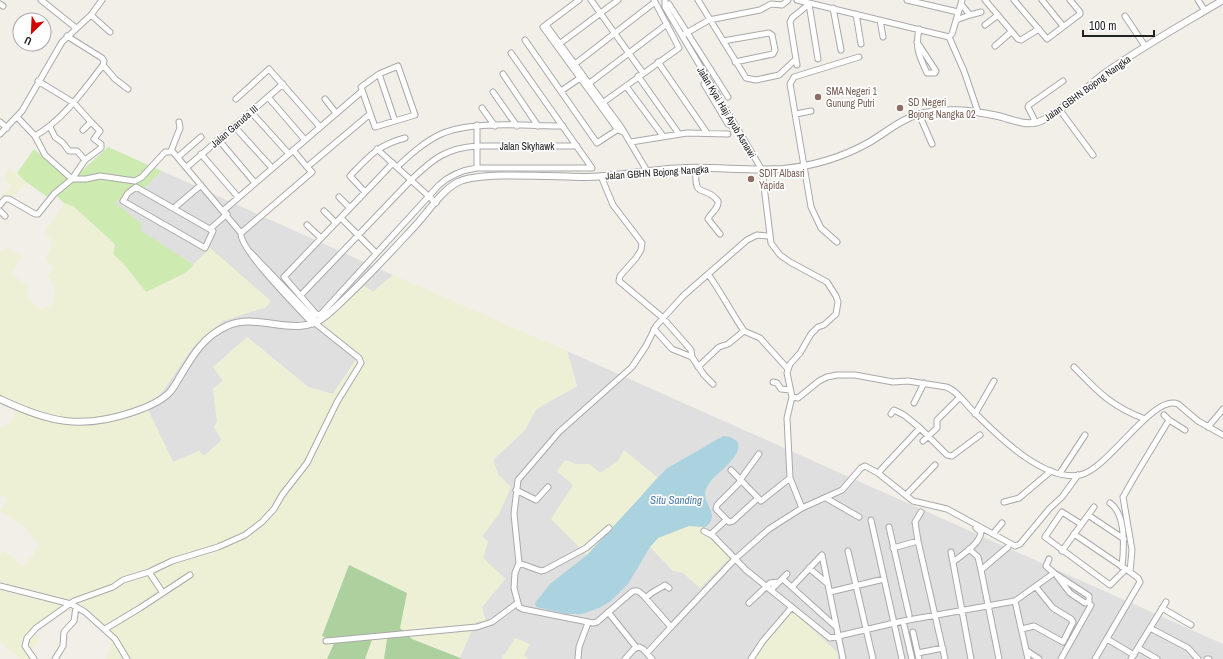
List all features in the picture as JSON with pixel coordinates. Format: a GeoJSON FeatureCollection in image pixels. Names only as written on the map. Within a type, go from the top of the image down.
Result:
{"type":"FeatureCollection","features":[{"type":"Feature","properties":{"kind":"street"},"geometry":{"type":"LineString","coordinates":[[41,0],[76,28]]}},
{"type":"Feature","properties":{"kind":"street"},"geometry":{"type":"LineString","coordinates":[[0,134],[17,117],[52,56],[67,36],[91,15],[102,0]]}},
{"type":"Feature","properties":{"kind":"street"},"geometry":{"type":"LineString","coordinates":[[578,0],[546,24],[587,84],[632,142],[647,171]]}},
{"type":"Feature","properties":{"kind":"street"},"geometry":{"type":"LineString","coordinates":[[591,0],[643,73]]}},
{"type":"Feature","properties":{"kind":"street"},"geometry":{"type":"LineString","coordinates":[[559,45],[618,0]]}},
{"type":"Feature","properties":{"kind":"street","name":"Jalan Kyai Haji Ayub Asnawi"},"geometry":{"type":"LineString","coordinates":[[664,0],[665,7],[685,34],[708,81],[762,170],[767,201],[768,236],[770,243],[780,255],[831,286],[838,302],[833,318],[811,334],[800,353],[790,364],[788,369]]}},
{"type":"Feature","properties":{"kind":"street"},"geometry":{"type":"LineString","coordinates":[[698,0],[746,78],[756,80],[779,75],[796,59]]}},
{"type":"Feature","properties":{"kind":"street"},"geometry":{"type":"LineString","coordinates":[[685,34],[709,20],[760,10],[770,4],[782,5],[788,0]]}},
{"type":"Feature","properties":{"kind":"street"},"geometry":{"type":"LineString","coordinates":[[798,0],[949,37]]}},
{"type":"Feature","properties":{"kind":"street"},"geometry":{"type":"LineString","coordinates":[[907,0],[958,12]]}},
{"type":"Feature","properties":{"kind":"street"},"geometry":{"type":"LineString","coordinates":[[985,0],[998,14],[1011,32],[1020,40],[1039,29]]}},
{"type":"Feature","properties":{"kind":"street"},"geometry":{"type":"LineString","coordinates":[[1014,0],[1047,39],[1080,13],[1070,0]]}},
{"type":"Feature","properties":{"kind":"street"},"geometry":{"type":"LineString","coordinates":[[1042,0],[1063,26]]}},
{"type":"Feature","properties":{"kind":"street"},"geometry":{"type":"LineString","coordinates":[[1198,0],[1205,11]]}},
{"type":"Feature","properties":{"kind":"street","name":"Jalan GBHN Bojong Nangka"},"geometry":{"type":"LineString","coordinates":[[315,323],[349,294],[451,186],[460,181],[473,177],[599,177],[647,171],[696,168],[762,170],[804,167],[841,155],[866,144],[904,120],[919,114],[946,109],[978,112],[1024,123],[1036,123],[1047,118],[1101,76],[1146,46],[1222,0]]}},
{"type":"Feature","properties":{"kind":"street"},"geometry":{"type":"LineString","coordinates":[[575,64],[654,1],[679,47],[602,104]]}},
{"type":"Feature","properties":{"kind":"street"},"geometry":{"type":"LineString","coordinates":[[797,65],[790,22],[807,2]]}},
{"type":"Feature","properties":{"kind":"street"},"geometry":{"type":"LineString","coordinates":[[807,2],[818,59]]}},
{"type":"Feature","properties":{"kind":"street"},"geometry":{"type":"LineString","coordinates":[[949,37],[952,34],[961,2]]}},
{"type":"Feature","properties":{"kind":"street"},"geometry":{"type":"LineString","coordinates":[[961,2],[970,15]]}},
{"type":"Feature","properties":{"kind":"street"},"geometry":{"type":"LineString","coordinates":[[669,4],[685,34],[727,95],[718,98]]}},
{"type":"Feature","properties":{"kind":"street"},"geometry":{"type":"LineString","coordinates":[[832,8],[841,50]]}},
{"type":"Feature","properties":{"kind":"street"},"geometry":{"type":"LineString","coordinates":[[956,20],[981,12]]}},
{"type":"Feature","properties":{"kind":"street"},"geometry":{"type":"LineString","coordinates":[[856,14],[861,44]]}},
{"type":"Feature","properties":{"kind":"street"},"geometry":{"type":"LineString","coordinates":[[985,25],[998,14]]}},
{"type":"Feature","properties":{"kind":"street"},"geometry":{"type":"LineString","coordinates":[[91,15],[110,32]]}},
{"type":"Feature","properties":{"kind":"street"},"geometry":{"type":"LineString","coordinates":[[1125,16],[1146,46]]}},
{"type":"Feature","properties":{"kind":"street"},"geometry":{"type":"LineString","coordinates":[[880,20],[883,37]]}},
{"type":"Feature","properties":{"kind":"street"},"geometry":{"type":"LineString","coordinates":[[587,84],[667,24]]}},
{"type":"Feature","properties":{"kind":"street"},"geometry":{"type":"LineString","coordinates":[[917,42],[936,71],[935,72],[927,73],[917,50],[917,42],[919,29]]}},
{"type":"Feature","properties":{"kind":"street"},"geometry":{"type":"LineString","coordinates":[[995,46],[1011,32]]}},
{"type":"Feature","properties":{"kind":"street"},"geometry":{"type":"LineString","coordinates":[[723,41],[770,33],[772,35],[774,50],[773,54],[735,62]]}},
{"type":"Feature","properties":{"kind":"street"},"geometry":{"type":"LineString","coordinates":[[67,36],[102,58],[104,62],[103,65],[115,79],[128,89]]}},
{"type":"Feature","properties":{"kind":"street"},"geometry":{"type":"LineString","coordinates":[[949,37],[964,70],[978,112]]}},
{"type":"Feature","properties":{"kind":"street"},"geometry":{"type":"LineString","coordinates":[[525,40],[597,143],[621,129]]}},
{"type":"Feature","properties":{"kind":"street"},"geometry":{"type":"LineString","coordinates":[[559,45],[575,64],[582,77]]}},
{"type":"Feature","properties":{"kind":"street"},"geometry":{"type":"LineString","coordinates":[[511,53],[599,177],[613,205],[642,243],[641,250],[620,276],[619,281],[663,318],[691,350],[692,357],[713,384]]}},
{"type":"Feature","properties":{"kind":"street"},"geometry":{"type":"LineString","coordinates":[[836,242],[821,228],[811,207],[790,84],[792,79],[859,57]]}},
{"type":"Feature","properties":{"kind":"street"},"geometry":{"type":"LineString","coordinates":[[658,62],[707,133]]}},
{"type":"Feature","properties":{"kind":"street"},"geometry":{"type":"LineString","coordinates":[[35,136],[50,127],[74,103],[103,65]]}},
{"type":"Feature","properties":{"kind":"street"},"geometry":{"type":"LineString","coordinates":[[399,66],[415,114],[414,116],[375,127],[361,92],[361,87],[379,74],[399,66]]}},
{"type":"Feature","properties":{"kind":"street"},"geometry":{"type":"LineString","coordinates":[[236,99],[268,69],[320,127]]}},
{"type":"Feature","properties":{"kind":"street"},"geometry":{"type":"LineString","coordinates":[[379,74],[395,121]]}},
{"type":"Feature","properties":{"kind":"street"},"geometry":{"type":"LineString","coordinates":[[503,74],[538,126]]}},
{"type":"Feature","properties":{"kind":"street"},"geometry":{"type":"LineString","coordinates":[[638,76],[679,134]]}},
{"type":"Feature","properties":{"kind":"street"},"geometry":{"type":"LineString","coordinates":[[561,92],[582,77]]}},
{"type":"Feature","properties":{"kind":"street"},"geometry":{"type":"LineString","coordinates":[[0,205],[5,200],[9,199],[36,215],[54,194],[72,179],[85,160],[96,153],[102,146],[94,141],[100,132],[74,103],[38,81]]}},
{"type":"Feature","properties":{"kind":"street"},"geometry":{"type":"LineString","coordinates":[[708,81],[704,84],[707,90],[728,124],[738,130]]}},
{"type":"Feature","properties":{"kind":"street"},"geometry":{"type":"LineString","coordinates":[[1036,123],[1028,107],[1029,105],[1063,81]]}},
{"type":"Feature","properties":{"kind":"street","name":"Jalan Garuda III"},"geometry":{"type":"LineString","coordinates":[[187,167],[283,84]]}},
{"type":"Feature","properties":{"kind":"street"},"geometry":{"type":"LineString","coordinates":[[626,86],[663,136]]}},
{"type":"Feature","properties":{"kind":"street"},"geometry":{"type":"LineString","coordinates":[[210,228],[238,197],[361,92]]}},
{"type":"Feature","properties":{"kind":"street"},"geometry":{"type":"LineString","coordinates":[[493,92],[517,126]]}},
{"type":"Feature","properties":{"kind":"street"},"geometry":{"type":"LineString","coordinates":[[268,97],[305,140]]}},
{"type":"Feature","properties":{"kind":"street"},"geometry":{"type":"LineString","coordinates":[[325,99],[336,114]]}},
{"type":"Feature","properties":{"kind":"street"},"geometry":{"type":"LineString","coordinates":[[482,108],[495,126]]}},
{"type":"Feature","properties":{"kind":"street"},"geometry":{"type":"LineString","coordinates":[[1059,109],[1093,155]]}},
{"type":"Feature","properties":{"kind":"street"},"geometry":{"type":"LineString","coordinates":[[796,114],[811,111]]}},
{"type":"Feature","properties":{"kind":"street"},"geometry":{"type":"LineString","coordinates":[[241,233],[312,172],[251,112]]}},
{"type":"Feature","properties":{"kind":"street"},"geometry":{"type":"LineString","coordinates":[[307,167],[370,114]]}},
{"type":"Feature","properties":{"kind":"street"},"geometry":{"type":"LineString","coordinates":[[919,114],[932,144]]}},
{"type":"Feature","properties":{"kind":"street"},"geometry":{"type":"LineString","coordinates":[[17,117],[35,136],[51,163],[72,179],[86,179],[100,176],[135,181],[142,177],[165,152],[171,151]]}},
{"type":"Feature","properties":{"kind":"street"},"geometry":{"type":"LineString","coordinates":[[0,122],[7,128]]}},
{"type":"Feature","properties":{"kind":"street"},"geometry":{"type":"LineString","coordinates":[[83,130],[91,122]]}},
{"type":"Feature","properties":{"kind":"street"},"geometry":{"type":"LineString","coordinates":[[171,151],[180,128],[179,122]]}},
{"type":"Feature","properties":{"kind":"street"},"geometry":{"type":"LineString","coordinates":[[397,167],[419,147],[441,134],[456,129],[477,125],[563,126]]}},
{"type":"Feature","properties":{"kind":"street"},"geometry":{"type":"LineString","coordinates":[[477,125],[477,168]]}},
{"type":"Feature","properties":{"kind":"street"},"geometry":{"type":"LineString","coordinates":[[234,126],[272,168]]}},
{"type":"Feature","properties":{"kind":"street"},"geometry":{"type":"LineString","coordinates":[[50,127],[56,138],[63,143],[69,151],[76,151],[85,160]]}},
{"type":"Feature","properties":{"kind":"street"},"geometry":{"type":"LineString","coordinates":[[632,142],[679,134],[728,134]]}},
{"type":"Feature","properties":{"kind":"street"},"geometry":{"type":"LineString","coordinates":[[178,157],[201,137]]}},
{"type":"Feature","properties":{"kind":"street"},"geometry":{"type":"LineString","coordinates":[[365,192],[350,176],[377,149],[405,138]]}},
{"type":"Feature","properties":{"kind":"street"},"geometry":{"type":"LineString","coordinates":[[218,140],[255,183]]}},
{"type":"Feature","properties":{"kind":"street","name":"Jalan Skyhawk"},"geometry":{"type":"LineString","coordinates":[[300,296],[411,180],[429,163],[441,155],[462,147],[477,146],[577,146]]}},
{"type":"Feature","properties":{"kind":"street"},"geometry":{"type":"LineString","coordinates":[[377,149],[436,203]]}},
{"type":"Feature","properties":{"kind":"street"},"geometry":{"type":"LineString","coordinates":[[34,659],[25,646],[27,638],[43,622],[71,604],[113,587],[123,580],[149,572],[172,561],[218,547],[251,530],[274,509],[282,495],[307,463],[337,402],[361,363],[358,358],[315,323],[253,258],[241,239],[241,233],[225,212],[187,167],[171,151]]}},
{"type":"Feature","properties":{"kind":"street"},"geometry":{"type":"LineString","coordinates":[[201,154],[238,197]]}},
{"type":"Feature","properties":{"kind":"street"},"geometry":{"type":"LineString","coordinates":[[393,163],[284,277],[317,314],[321,314],[429,196],[448,178],[464,170],[477,168],[592,168]]}},
{"type":"Feature","properties":{"kind":"street"},"geometry":{"type":"LineString","coordinates":[[696,168],[696,186],[699,190],[713,196],[718,201],[717,208],[711,213],[708,219],[720,234]]}},
{"type":"Feature","properties":{"kind":"street"},"geometry":{"type":"LineString","coordinates":[[174,208],[201,185]]}},
{"type":"Feature","properties":{"kind":"street"},"geometry":{"type":"LineString","coordinates":[[136,187],[174,208],[210,228],[213,232],[204,248],[122,200],[136,187]]}},
{"type":"Feature","properties":{"kind":"street"},"geometry":{"type":"LineString","coordinates":[[339,197],[350,208]]}},
{"type":"Feature","properties":{"kind":"street"},"geometry":{"type":"LineString","coordinates":[[0,211],[5,216]]}},
{"type":"Feature","properties":{"kind":"street"},"geometry":{"type":"LineString","coordinates":[[324,211],[336,223]]}},
{"type":"Feature","properties":{"kind":"street"},"geometry":{"type":"LineString","coordinates":[[341,218],[376,253]]}},
{"type":"Feature","properties":{"kind":"street"},"geometry":{"type":"LineString","coordinates":[[307,225],[321,238]]}},
{"type":"Feature","properties":{"kind":"street"},"geometry":{"type":"LineString","coordinates":[[516,604],[515,573],[519,563],[514,514],[518,480],[558,432],[632,367],[646,346],[654,329],[683,296],[747,240],[757,235],[768,236]]}},
{"type":"Feature","properties":{"kind":"street"},"geometry":{"type":"LineString","coordinates":[[708,274],[724,296],[729,309],[744,331],[760,338],[788,369],[792,397],[787,418],[790,478],[802,508]]}},
{"type":"Feature","properties":{"kind":"street"},"geometry":{"type":"LineString","coordinates":[[0,399],[34,414],[76,424],[123,416],[151,405],[169,393],[194,352],[204,341],[228,325],[249,322],[296,326],[315,323]]}},
{"type":"Feature","properties":{"kind":"street"},"geometry":{"type":"LineString","coordinates":[[654,329],[672,348],[692,357]]}},
{"type":"Feature","properties":{"kind":"street"},"geometry":{"type":"LineString","coordinates":[[698,366],[719,347],[728,344],[744,331]]}},
{"type":"Feature","properties":{"kind":"street"},"geometry":{"type":"LineString","coordinates":[[1074,367],[1100,394],[1123,410],[1145,419]]}},
{"type":"Feature","properties":{"kind":"street"},"geometry":{"type":"LineString","coordinates":[[792,397],[798,398],[818,381],[833,376],[855,375],[893,382],[908,380],[949,388],[960,397],[975,414],[1022,455],[1051,471],[1078,475],[1097,467],[1145,419],[1165,404],[1174,403],[1208,427],[1223,435]]}},
{"type":"Feature","properties":{"kind":"street"},"geometry":{"type":"LineString","coordinates":[[975,414],[994,381]]}},
{"type":"Feature","properties":{"kind":"street"},"geometry":{"type":"LineString","coordinates":[[773,382],[777,383],[781,388],[790,390]]}},
{"type":"Feature","properties":{"kind":"street"},"geometry":{"type":"LineString","coordinates":[[914,403],[924,383]]}},
{"type":"Feature","properties":{"kind":"street"},"geometry":{"type":"LineString","coordinates":[[923,441],[937,428],[937,420],[960,397]]}},
{"type":"Feature","properties":{"kind":"street"},"geometry":{"type":"LineString","coordinates":[[1208,427],[1223,409]]}},
{"type":"Feature","properties":{"kind":"street"},"geometry":{"type":"LineString","coordinates":[[891,414],[894,410],[898,412],[920,428],[948,455],[952,456],[980,435]]}},
{"type":"Feature","properties":{"kind":"street"},"geometry":{"type":"LineString","coordinates":[[1164,415],[1185,430]]}},
{"type":"Feature","properties":{"kind":"street"},"geometry":{"type":"LineString","coordinates":[[1081,524],[1065,512],[1060,514],[1045,537],[1110,585],[1126,569],[1132,550],[1123,498],[1169,420]]}},
{"type":"Feature","properties":{"kind":"street"},"geometry":{"type":"LineString","coordinates":[[878,472],[920,428]]}},
{"type":"Feature","properties":{"kind":"street"},"geometry":{"type":"LineString","coordinates":[[1060,473],[1085,435]]}},
{"type":"Feature","properties":{"kind":"street"},"geometry":{"type":"LineString","coordinates":[[758,498],[733,521],[729,522],[716,510],[717,505],[740,480],[759,454]]}},
{"type":"Feature","properties":{"kind":"street"},"geometry":{"type":"LineString","coordinates":[[906,495],[935,465]]}},
{"type":"Feature","properties":{"kind":"street"},"geometry":{"type":"LineString","coordinates":[[647,653],[734,560],[775,524],[802,508],[842,490],[863,467],[866,466],[878,472],[917,503],[947,509],[1015,546],[1020,544],[1050,508],[1062,497],[1078,475]]}},
{"type":"Feature","properties":{"kind":"street"},"geometry":{"type":"LineString","coordinates":[[730,470],[758,498],[763,501],[790,478]]}},
{"type":"Feature","properties":{"kind":"street"},"geometry":{"type":"LineString","coordinates":[[1004,502],[1019,498],[1051,471]]}},
{"type":"Feature","properties":{"kind":"street"},"geometry":{"type":"LineString","coordinates":[[516,490],[536,500],[548,487]]}},
{"type":"Feature","properties":{"kind":"street"},"geometry":{"type":"LineString","coordinates":[[826,498],[859,517]]}},
{"type":"Feature","properties":{"kind":"street"},"geometry":{"type":"LineString","coordinates":[[1110,503],[1115,506],[1118,512],[1124,539],[1126,569]]}},
{"type":"Feature","properties":{"kind":"street"},"geometry":{"type":"LineString","coordinates":[[1062,551],[1094,507]]}},
{"type":"Feature","properties":{"kind":"street"},"geometry":{"type":"LineString","coordinates":[[921,512],[916,522],[918,541],[945,659]]}},
{"type":"Feature","properties":{"kind":"street"},"geometry":{"type":"LineString","coordinates":[[1088,515],[1124,539]]}},
{"type":"Feature","properties":{"kind":"street"},"geometry":{"type":"LineString","coordinates":[[953,562],[969,549],[980,537],[981,532],[959,519]]}},
{"type":"Feature","properties":{"kind":"street"},"geometry":{"type":"LineString","coordinates":[[711,534],[726,520]]}},
{"type":"Feature","properties":{"kind":"street"},"geometry":{"type":"LineString","coordinates":[[871,520],[902,659]]}},
{"type":"Feature","properties":{"kind":"street"},"geometry":{"type":"LineString","coordinates":[[993,534],[1002,523]]}},
{"type":"Feature","properties":{"kind":"street"},"geometry":{"type":"LineString","coordinates":[[889,527],[909,615]]}},
{"type":"Feature","properties":{"kind":"street"},"geometry":{"type":"LineString","coordinates":[[519,563],[540,571],[545,570],[580,552],[609,528]]}},
{"type":"Feature","properties":{"kind":"street"},"geometry":{"type":"LineString","coordinates":[[704,531],[711,534],[734,560],[827,637],[838,636],[903,621],[1015,601],[1055,575]]}},
{"type":"Feature","properties":{"kind":"street"},"geometry":{"type":"LineString","coordinates":[[1074,534],[1138,578],[1140,585],[1095,659]]}},
{"type":"Feature","properties":{"kind":"street"},"geometry":{"type":"LineString","coordinates":[[893,548],[918,541]]}},
{"type":"Feature","properties":{"kind":"street"},"geometry":{"type":"LineString","coordinates":[[982,570],[1008,547]]}},
{"type":"Feature","properties":{"kind":"street"},"geometry":{"type":"LineString","coordinates":[[969,549],[987,564]]}},
{"type":"Feature","properties":{"kind":"street"},"geometry":{"type":"LineString","coordinates":[[848,551],[872,659]]}},
{"type":"Feature","properties":{"kind":"street"},"geometry":{"type":"LineString","coordinates":[[951,552],[971,659]]}},
{"type":"Feature","properties":{"kind":"street"},"geometry":{"type":"LineString","coordinates":[[792,587],[822,555],[843,659]]}},
{"type":"Feature","properties":{"kind":"street"},"geometry":{"type":"LineString","coordinates":[[978,557],[982,570],[999,659]]}},
{"type":"Feature","properties":{"kind":"street"},"geometry":{"type":"LineString","coordinates":[[1049,559],[1046,566],[1070,593],[1085,603],[1089,602],[1089,596],[1055,575]]}},
{"type":"Feature","properties":{"kind":"street"},"geometry":{"type":"LineString","coordinates":[[809,568],[828,584]]}},
{"type":"Feature","properties":{"kind":"street"},"geometry":{"type":"LineString","coordinates":[[149,572],[163,593]]}},
{"type":"Feature","properties":{"kind":"street"},"geometry":{"type":"LineString","coordinates":[[771,590],[787,574]]}},
{"type":"Feature","properties":{"kind":"street"},"geometry":{"type":"LineString","coordinates":[[105,629],[190,575]]}},
{"type":"Feature","properties":{"kind":"street"},"geometry":{"type":"LineString","coordinates":[[830,592],[884,579]]}},
{"type":"Feature","properties":{"kind":"street"},"geometry":{"type":"LineString","coordinates":[[749,603],[772,581],[779,582]]}},
{"type":"Feature","properties":{"kind":"street"},"geometry":{"type":"LineString","coordinates":[[786,581],[836,626]]}},
{"type":"Feature","properties":{"kind":"street"},"geometry":{"type":"LineString","coordinates":[[646,598],[651,592],[660,590],[665,585],[669,588]]}},
{"type":"Feature","properties":{"kind":"street"},"geometry":{"type":"LineString","coordinates":[[0,586],[71,604],[85,612],[105,629],[119,644],[127,659]]}},
{"type":"Feature","properties":{"kind":"street"},"geometry":{"type":"LineString","coordinates":[[1022,629],[1034,626],[1063,642],[1071,627],[1071,619],[1054,610],[1036,587]]}},
{"type":"Feature","properties":{"kind":"street"},"geometry":{"type":"LineString","coordinates":[[516,604],[523,609],[588,623],[597,622],[633,592],[640,592],[671,627]]}},
{"type":"Feature","properties":{"kind":"street"},"geometry":{"type":"LineString","coordinates":[[1015,601],[1028,659]]}},
{"type":"Feature","properties":{"kind":"street"},"geometry":{"type":"LineString","coordinates":[[1108,639],[1132,657],[1166,602]]}},
{"type":"Feature","properties":{"kind":"street"},"geometry":{"type":"LineString","coordinates":[[326,641],[477,627],[492,622],[516,604]]}},
{"type":"Feature","properties":{"kind":"street"},"geometry":{"type":"LineString","coordinates":[[1061,659],[1091,605]]}},
{"type":"Feature","properties":{"kind":"street"},"geometry":{"type":"LineString","coordinates":[[55,659],[63,646],[64,632],[74,621],[76,607]]}},
{"type":"Feature","properties":{"kind":"street"},"geometry":{"type":"LineString","coordinates":[[751,659],[763,641],[792,607]]}},
{"type":"Feature","properties":{"kind":"street"},"geometry":{"type":"LineString","coordinates":[[1162,608],[1191,625]]}},
{"type":"Feature","properties":{"kind":"street"},"geometry":{"type":"LineString","coordinates":[[608,612],[636,647],[641,647],[652,659]]}},
{"type":"Feature","properties":{"kind":"street"},"geometry":{"type":"LineString","coordinates":[[903,621],[912,659]]}},
{"type":"Feature","properties":{"kind":"street"},"geometry":{"type":"LineString","coordinates":[[578,659],[579,647],[588,623]]}},
{"type":"Feature","properties":{"kind":"street"},"geometry":{"type":"LineString","coordinates":[[1150,628],[1188,648],[1198,659]]}},
{"type":"Feature","properties":{"kind":"street"},"geometry":{"type":"LineString","coordinates":[[913,632],[918,656],[943,648]]}},
{"type":"Feature","properties":{"kind":"street"},"geometry":{"type":"LineString","coordinates":[[625,659],[636,647]]}},
{"type":"Feature","properties":{"kind":"street"},"geometry":{"type":"LineString","coordinates":[[1138,648],[1157,659]]}},
{"type":"Feature","properties":{"kind":"street"},"geometry":{"type":"LineString","coordinates":[[1027,652],[1039,659]]}},
{"type":"Feature","properties":{"kind":"shaded area"},"geometry":{"type":"Polygon","coordinates":[[[162,171],[393,275],[373,292],[365,286],[320,323],[358,357],[333,394],[308,387],[247,337],[223,381],[213,389],[217,421],[215,427],[222,440],[204,456],[199,451],[173,462],[146,406],[163,391],[192,348],[223,320],[266,307],[210,248],[194,265],[139,230],[115,203],[129,191],[143,189],[162,171]]]}},
{"type":"Feature","properties":{"kind":"shaded area"},"geometry":{"type":"Polygon","coordinates":[[[567,351],[1223,644],[1223,659],[528,659],[524,656],[503,655],[502,659],[463,659],[460,657],[482,607],[505,579],[483,558],[488,542],[482,536],[499,514],[498,474],[493,460],[525,430],[536,409],[577,386],[567,351]]]}},
{"type":"Feature","properties":{"kind":"green space"},"geometry":{"type":"Polygon","coordinates":[[[108,147],[162,171],[143,189],[129,191],[115,203],[142,224],[140,230],[194,265],[185,273],[146,292],[123,263],[113,254],[115,244],[73,206],[64,203],[53,193],[49,198],[26,182],[17,173],[34,149],[67,178],[75,177],[108,147]]]}},
{"type":"Feature","properties":{"kind":"green space"},"geometry":{"type":"Polygon","coordinates":[[[9,168],[26,182],[9,203],[1,197],[11,186],[4,180],[9,168]]]}},
{"type":"Feature","properties":{"kind":"green space"},"geometry":{"type":"Polygon","coordinates":[[[64,203],[73,205],[115,244],[113,254],[123,263],[146,292],[185,273],[210,248],[271,301],[266,307],[223,321],[192,348],[163,391],[146,406],[173,462],[199,451],[204,456],[222,440],[214,427],[217,421],[213,389],[223,381],[213,367],[247,337],[308,387],[333,394],[358,357],[320,323],[365,286],[373,292],[393,275],[567,351],[577,386],[536,409],[525,430],[493,460],[498,474],[511,487],[499,514],[482,536],[488,542],[483,558],[505,579],[482,607],[486,621],[475,622],[460,657],[412,639],[400,628],[323,637],[335,641],[327,659],[106,659],[112,641],[77,608],[47,620],[34,633],[40,638],[31,652],[37,659],[21,659],[7,649],[0,640],[0,555],[4,550],[23,566],[33,555],[38,545],[26,528],[0,511],[7,499],[0,495],[0,428],[12,421],[18,404],[0,396],[0,251],[8,248],[22,257],[11,274],[29,286],[27,298],[40,309],[53,304],[55,288],[48,276],[53,268],[46,259],[52,242],[45,232],[64,203]]]}},
{"type":"Feature","properties":{"kind":"green space"},"geometry":{"type":"Polygon","coordinates":[[[624,450],[657,477],[622,519],[587,555],[551,519],[573,485],[557,471],[565,460],[576,464],[590,464],[600,473],[618,461],[624,450]]]}},
{"type":"Feature","properties":{"kind":"green space"},"geometry":{"type":"Polygon","coordinates":[[[689,526],[706,527],[712,540],[730,558],[700,588],[683,573],[673,571],[650,547],[658,538],[665,534],[689,526]]]}},
{"type":"Feature","properties":{"kind":"green space"},"geometry":{"type":"Polygon","coordinates":[[[349,565],[407,593],[400,628],[412,639],[463,659],[384,659],[387,639],[373,637],[365,659],[327,659],[335,641],[322,636],[349,565]]]}},
{"type":"Feature","properties":{"kind":"green space"},"geometry":{"type":"Polygon","coordinates":[[[791,610],[837,652],[838,659],[753,659],[791,610]]]}},
{"type":"Feature","properties":{"kind":"green space"},"geometry":{"type":"Polygon","coordinates":[[[373,637],[387,639],[384,659],[365,659],[373,637]]]}},
{"type":"Feature","properties":{"kind":"green space"},"geometry":{"type":"Polygon","coordinates":[[[515,638],[530,644],[524,655],[528,659],[502,659],[515,638]]]}},
{"type":"Feature","properties":{"kind":"water","name":"Situ Sanding"},"geometry":{"type":"Polygon","coordinates":[[[723,436],[730,437],[737,441],[737,453],[712,480],[705,491],[705,497],[712,517],[711,522],[706,527],[689,526],[658,538],[650,547],[628,584],[611,601],[599,608],[582,614],[568,614],[536,607],[535,603],[550,584],[587,555],[666,469],[723,436]]]}},
{"type":"Feature","properties":{"kind":"place","name":"SMA Negeri 1 Gunung Putri"},"geometry":{"type":"Point","coordinates":[818,97]}},
{"type":"Feature","properties":{"kind":"place","name":"SD Negeri Bojong Nangka 02"},"geometry":{"type":"Point","coordinates":[900,108]}},
{"type":"Feature","properties":{"kind":"place","name":"SDIT Albasri Yapida"},"geometry":{"type":"Point","coordinates":[751,179]}}]}
